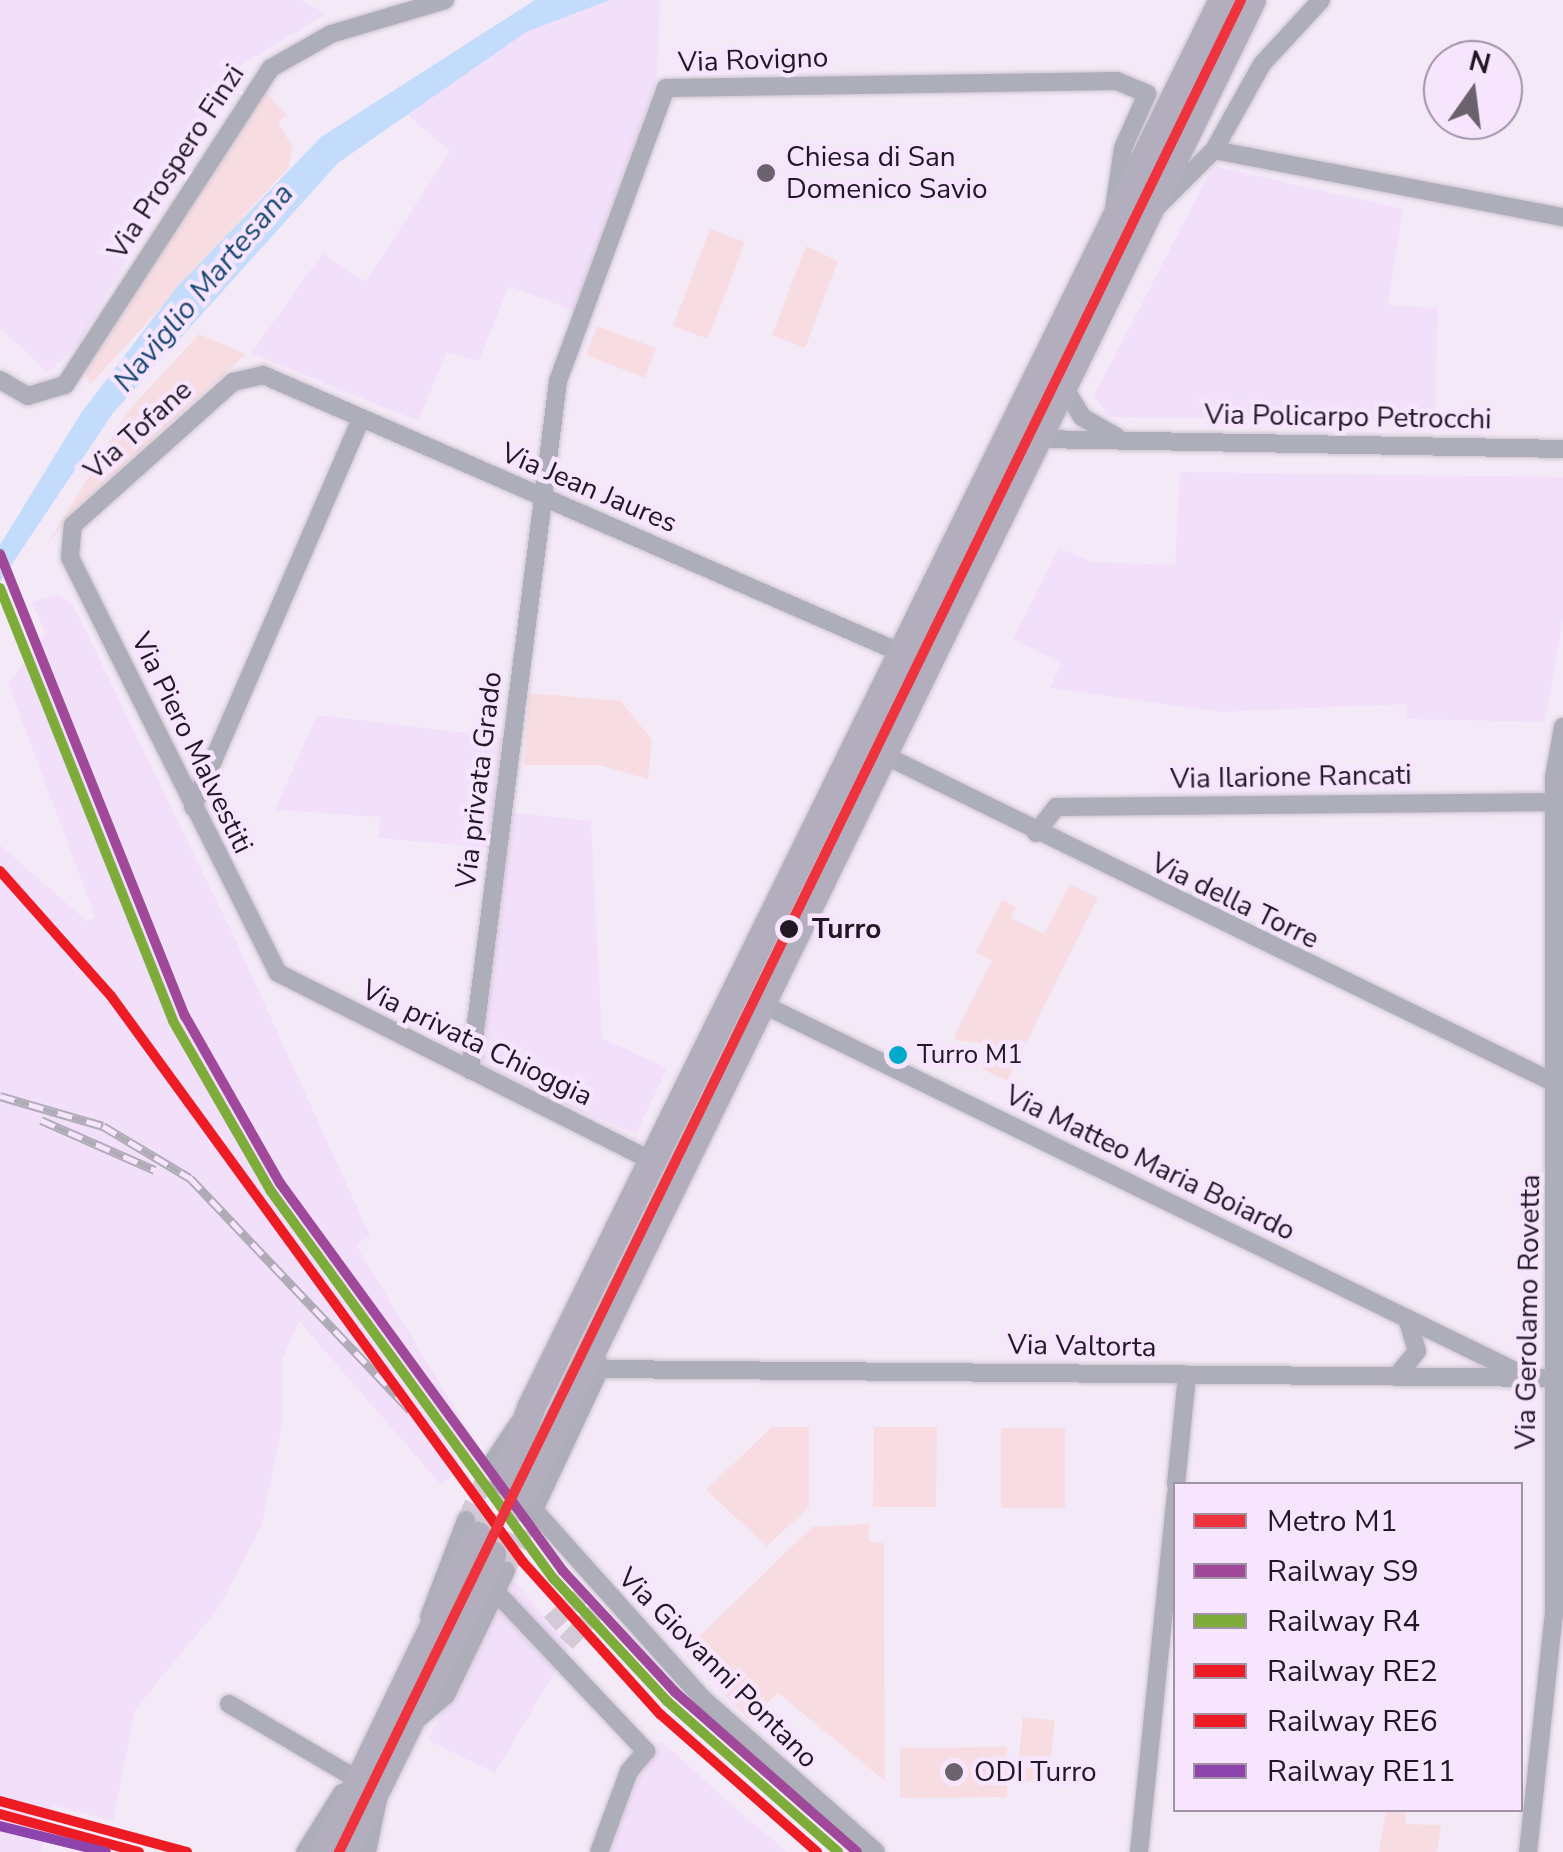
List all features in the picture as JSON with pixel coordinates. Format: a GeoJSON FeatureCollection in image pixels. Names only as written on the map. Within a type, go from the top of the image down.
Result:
{"type":"FeatureCollection","features":[{"type":"Feature","properties":{"kind":"main road"},"geometry":{"type":"LineString","coordinates":[[517,1493],[597,1359],[680,1176],[750,997],[906,654],[1223,0]]}},
{"type":"Feature","properties":{"kind":"main road"},"geometry":{"type":"LineString","coordinates":[[517,1493],[531,1408],[652,1162],[886,756],[1252,0]]}},
{"type":"Feature","properties":{"kind":"main road"},"geometry":{"type":"LineString","coordinates":[[652,1162],[680,1176]]}},
{"type":"Feature","properties":{"kind":"main road"},"geometry":{"type":"LineString","coordinates":[[325,1852],[428,1636],[485,1545]]}},
{"type":"Feature","properties":{"kind":"main road"},"geometry":{"type":"LineString","coordinates":[[346,1852],[366,1781],[408,1726],[485,1545]]}},
{"type":"Feature","properties":{"kind":"street","name":"Via Prospero Finzi"},"geometry":{"type":"LineString","coordinates":[[0,380],[22,394],[44,395],[70,380],[260,78],[331,34],[445,0]]}},
{"type":"Feature","properties":{"kind":"street"},"geometry":{"type":"LineString","coordinates":[[1144,218],[1214,150],[1262,64],[1321,0]]}},
{"type":"Feature","properties":{"kind":"street","name":"Via Rovigno"},"geometry":{"type":"LineString","coordinates":[[542,498],[558,381],[666,88],[1110,80],[1147,94],[1124,148],[1100,257]]}},
{"type":"Feature","properties":{"kind":"street"},"geometry":{"type":"LineString","coordinates":[[1214,150],[1563,217]]}},
{"type":"Feature","properties":{"kind":"street","name":"Via Jean Jaures"},"geometry":{"type":"LineString","coordinates":[[251,375],[362,419],[906,654]]}},
{"type":"Feature","properties":{"kind":"street","name":"Via Tofane"},"geometry":{"type":"LineString","coordinates":[[69,534],[251,375]]}},
{"type":"Feature","properties":{"kind":"street","name":"Via Policarpo Petrocchi"},"geometry":{"type":"LineString","coordinates":[[1064,386],[1086,421],[1132,441]]}},
{"type":"Feature","properties":{"kind":"street"},"geometry":{"type":"LineString","coordinates":[[193,808],[362,419]]}},
{"type":"Feature","properties":{"kind":"street","name":"Via Policarpo Petrocchi"},"geometry":{"type":"LineString","coordinates":[[1039,440],[1563,448]]}},
{"type":"Feature","properties":{"kind":"street","name":"Via privata Grado"},"geometry":{"type":"LineString","coordinates":[[470,1070],[542,498]]}},
{"type":"Feature","properties":{"kind":"street","name":"Via Piero Malvestiti"},"geometry":{"type":"LineString","coordinates":[[69,534],[70,557],[278,974]]}},
{"type":"Feature","properties":{"kind":"street","name":"Via Gerolamo Rovetta"},"geometry":{"type":"LineString","coordinates":[[1528,1852],[1554,1633],[1559,1378],[1559,802],[1563,727]]}},
{"type":"Feature","properties":{"kind":"street","name":"Via della Torre"},"geometry":{"type":"LineString","coordinates":[[886,756],[1560,1087]]}},
{"type":"Feature","properties":{"kind":"street","name":"Via Ilarione Rancati"},"geometry":{"type":"LineString","coordinates":[[1036,833],[1056,807],[1559,802]]}},
{"type":"Feature","properties":{"kind":"street","name":"Via privata Chioggia"},"geometry":{"type":"LineString","coordinates":[[278,974],[652,1162]]}},
{"type":"Feature","properties":{"kind":"street","name":"Via Matteo Maria Boiardo"},"geometry":{"type":"LineString","coordinates":[[750,997],[1528,1378]]}},
{"type":"Feature","properties":{"kind":"street"},"geometry":{"type":"LineString","coordinates":[[1396,1377],[1417,1351],[1407,1319]]}},
{"type":"Feature","properties":{"kind":"street","name":"Via Valtorta"},"geometry":{"type":"LineString","coordinates":[[597,1359],[1187,1375],[1559,1378]]}},
{"type":"Feature","properties":{"kind":"street"},"geometry":{"type":"LineString","coordinates":[[1176,1482],[1187,1375]]}},
{"type":"Feature","properties":{"kind":"street","name":"Via Giovanni Pontano"},"geometry":{"type":"LineString","coordinates":[[517,1493],[606,1603],[757,1752],[876,1852]]}},
{"type":"Feature","properties":{"kind":"street"},"geometry":{"type":"LineString","coordinates":[[1139,1852],[1173,1523]]}},
{"type":"Feature","properties":{"kind":"street"},"geometry":{"type":"LineString","coordinates":[[485,1545],[496,1592],[543,1630],[646,1751],[629,1770],[599,1852]]}},
{"type":"Feature","properties":{"kind":"street"},"geometry":{"type":"LineString","coordinates":[[408,1726],[446,1694],[496,1592]]}},
{"type":"Feature","properties":{"kind":"street"},"geometry":{"type":"LineString","coordinates":[[229,1704],[366,1781]]}},
{"type":"Feature","properties":{"kind":"street"},"geometry":{"type":"LineString","coordinates":[[1541,1734],[1563,1736]]}},
{"type":"Feature","properties":{"kind":"street"},"geometry":{"type":"LineString","coordinates":[[367,1852],[366,1781],[371,1751]]}},
{"type":"Feature","properties":{"kind":"street"},"geometry":{"type":"LineString","coordinates":[[306,1852],[366,1781]]}},
{"type":"Feature","properties":{"kind":"shaded area"},"geometry":{"type":"Polygon","coordinates":[[[0,0],[302,0],[326,14],[240,66],[77,346],[48,373],[0,328],[0,0]]]}},
{"type":"Feature","properties":{"kind":"shaded area"},"geometry":{"type":"Polygon","coordinates":[[[607,0],[660,0],[657,79],[574,311],[509,286],[479,361],[447,352],[418,421],[251,353],[323,253],[365,282],[450,152],[402,110],[538,22],[607,0]]]}},
{"type":"Feature","properties":{"kind":"shaded area"},"geometry":{"type":"Polygon","coordinates":[[[263,89],[287,115],[278,122],[293,148],[289,167],[90,385],[85,373],[263,89]]]}},
{"type":"Feature","properties":{"kind":"shaded area"},"geometry":{"type":"Polygon","coordinates":[[[1213,166],[1403,209],[1388,305],[1438,308],[1435,421],[1110,417],[1094,396],[1213,166]]]}},
{"type":"Feature","properties":{"kind":"shaded area"},"geometry":{"type":"Polygon","coordinates":[[[710,229],[745,242],[708,339],[673,326],[710,229]]]}},
{"type":"Feature","properties":{"kind":"shaded area"},"geometry":{"type":"Polygon","coordinates":[[[806,246],[838,261],[805,348],[772,335],[806,246]]]}},
{"type":"Feature","properties":{"kind":"shaded area"},"geometry":{"type":"Polygon","coordinates":[[[597,326],[656,348],[645,378],[586,355],[597,326]]]}},
{"type":"Feature","properties":{"kind":"shaded area"},"geometry":{"type":"Polygon","coordinates":[[[199,334],[246,354],[70,514],[45,548],[128,411],[199,334]]]}},
{"type":"Feature","properties":{"kind":"shaded area"},"geometry":{"type":"Polygon","coordinates":[[[1180,472],[1563,477],[1563,620],[1545,722],[1407,719],[1407,704],[1220,712],[1050,688],[1061,663],[1013,639],[1059,548],[1093,562],[1175,565],[1180,472]]]}},
{"type":"Feature","properties":{"kind":"shaded area"},"geometry":{"type":"Polygon","coordinates":[[[59,595],[73,605],[236,941],[370,1236],[356,1245],[483,1455],[441,1485],[299,1321],[282,1360],[283,1421],[262,1524],[220,1606],[135,1710],[113,1821],[52,1805],[41,1852],[0,1852],[0,845],[87,921],[95,917],[8,683],[46,635],[31,602],[59,595]]]}},
{"type":"Feature","properties":{"kind":"shaded area"},"geometry":{"type":"Polygon","coordinates":[[[529,693],[621,701],[652,740],[648,779],[599,765],[524,765],[529,693]]]}},
{"type":"Feature","properties":{"kind":"shaded area"},"geometry":{"type":"Polygon","coordinates":[[[317,715],[516,739],[508,812],[591,821],[602,1038],[667,1068],[636,1134],[474,1068],[502,849],[379,838],[380,817],[275,810],[317,715]]]}},
{"type":"Feature","properties":{"kind":"shaded area"},"geometry":{"type":"Polygon","coordinates":[[[1070,884],[1098,898],[1007,1081],[982,1069],[993,1046],[953,1039],[992,961],[976,953],[1002,900],[1016,907],[1011,918],[1044,934],[1070,884]]]}},
{"type":"Feature","properties":{"kind":"shaded area"},"geometry":{"type":"Polygon","coordinates":[[[772,1427],[809,1427],[809,1507],[767,1546],[706,1490],[772,1427]]]}},
{"type":"Feature","properties":{"kind":"shaded area"},"geometry":{"type":"Polygon","coordinates":[[[874,1427],[937,1427],[936,1507],[873,1507],[874,1427]]]}},
{"type":"Feature","properties":{"kind":"shaded area"},"geometry":{"type":"Polygon","coordinates":[[[1001,1428],[1065,1428],[1065,1508],[1001,1508],[1001,1428]]]}},
{"type":"Feature","properties":{"kind":"shaded area"},"geometry":{"type":"Polygon","coordinates":[[[869,1524],[869,1542],[884,1543],[885,1781],[778,1693],[749,1720],[683,1652],[812,1527],[869,1524]]]}},
{"type":"Feature","properties":{"kind":"shaded area"},"geometry":{"type":"Polygon","coordinates":[[[510,1576],[570,1646],[495,1773],[428,1740],[510,1576]]]}},
{"type":"Feature","properties":{"kind":"shaded area"},"geometry":{"type":"Polygon","coordinates":[[[1023,1717],[1055,1720],[1048,1784],[1016,1780],[1023,1717]]]}},
{"type":"Feature","properties":{"kind":"shaded area"},"geometry":{"type":"Polygon","coordinates":[[[661,1741],[787,1852],[602,1852],[629,1774],[661,1741]]]}},
{"type":"Feature","properties":{"kind":"shaded area","name":"ODI Turro"},"geometry":{"type":"Polygon","coordinates":[[[1007,1747],[1007,1797],[900,1798],[900,1748],[1007,1747]]]}},
{"type":"Feature","properties":{"kind":"shaded area"},"geometry":{"type":"Polygon","coordinates":[[[1386,1812],[1405,1812],[1406,1824],[1441,1825],[1437,1852],[1379,1852],[1386,1812]]]}},
{"type":"Feature","properties":{"kind":"water","name":"Naviglio Martesana"},"geometry":{"type":"Polygon","coordinates":[[[535,0],[610,0],[526,32],[338,163],[113,413],[0,582],[0,545],[81,413],[176,288],[321,137],[535,0]]]}},
{"type":"Feature","properties":{"kind":"tunnel"},"geometry":{"type":"LineString","coordinates":[[466,1520],[492,1463]]}},
{"type":"Feature","properties":{"kind":"tunnel"},"geometry":{"type":"LineString","coordinates":[[477,1536],[505,1481]]}},
{"type":"Feature","properties":{"kind":"tunnel"},"geometry":{"type":"LineString","coordinates":[[492,1555],[520,1499]]}},
{"type":"Feature","properties":{"kind":"tunnel"},"geometry":{"type":"LineString","coordinates":[[506,1571],[532,1514]]}},
{"type":"Feature","properties":{"kind":"tunnel"},"geometry":{"type":"LineString","coordinates":[[550,1624],[590,1588]]}},
{"type":"Feature","properties":{"kind":"tunnel"},"geometry":{"type":"LineString","coordinates":[[566,1643],[603,1605]]}},
{"type":"Feature","properties":{"kind":"railway"},"geometry":{"type":"LineString","coordinates":[[0,1096],[103,1126],[190,1178],[410,1410]]}},
{"type":"Feature","properties":{"kind":"railway"},"geometry":{"type":"LineString","coordinates":[[41,1120],[155,1170]]}},
{"type":"Feature","properties":{"kind":"metro line","name":"M1"},"geometry":{"type":"LineString","coordinates":[[339,1852],[1241,0]]}},
{"type":"Feature","properties":{"kind":"rail line","name":"S9"},"geometry":{"type":"LineString","coordinates":[[0,554],[185,1016],[280,1183],[563,1571],[675,1692],[857,1852]]}},
{"type":"Feature","properties":{"kind":"rail line","name":"R4"},"geometry":{"type":"LineString","coordinates":[[0,588],[173,1021],[270,1190],[554,1579],[667,1701],[838,1852]]}},
{"type":"Feature","properties":{"kind":"rail line","name":"RE2"},"geometry":{"type":"LineString","coordinates":[[0,871],[111,996],[523,1562],[660,1714],[817,1852]]}},
{"type":"Feature","properties":{"kind":"rail line","name":"RE2"},"geometry":{"type":"LineString","coordinates":[[0,1801],[187,1852]]}},
{"type":"Feature","properties":{"kind":"rail line","name":"RE6"},"geometry":{"type":"LineString","coordinates":[[0,1814],[139,1852]]}},
{"type":"Feature","properties":{"kind":"rail line","name":"RE11"},"geometry":{"type":"LineString","coordinates":[[0,1826],[106,1852]]}},
{"type":"Feature","properties":{"kind":"place","name":"Chiesa di San Domenico Savio"},"geometry":{"type":"Point","coordinates":[766,173]}},
{"type":"Feature","properties":{"kind":"place","name":"Turro"},"geometry":{"type":"Point","coordinates":[789,929]}},
{"type":"Feature","properties":{"kind":"place","name":"Turro M1"},"geometry":{"type":"Point","coordinates":[898,1055]}},
{"type":"Feature","properties":{"kind":"place","name":"ODI Turro"},"geometry":{"type":"Point","coordinates":[954,1772]}}]}
